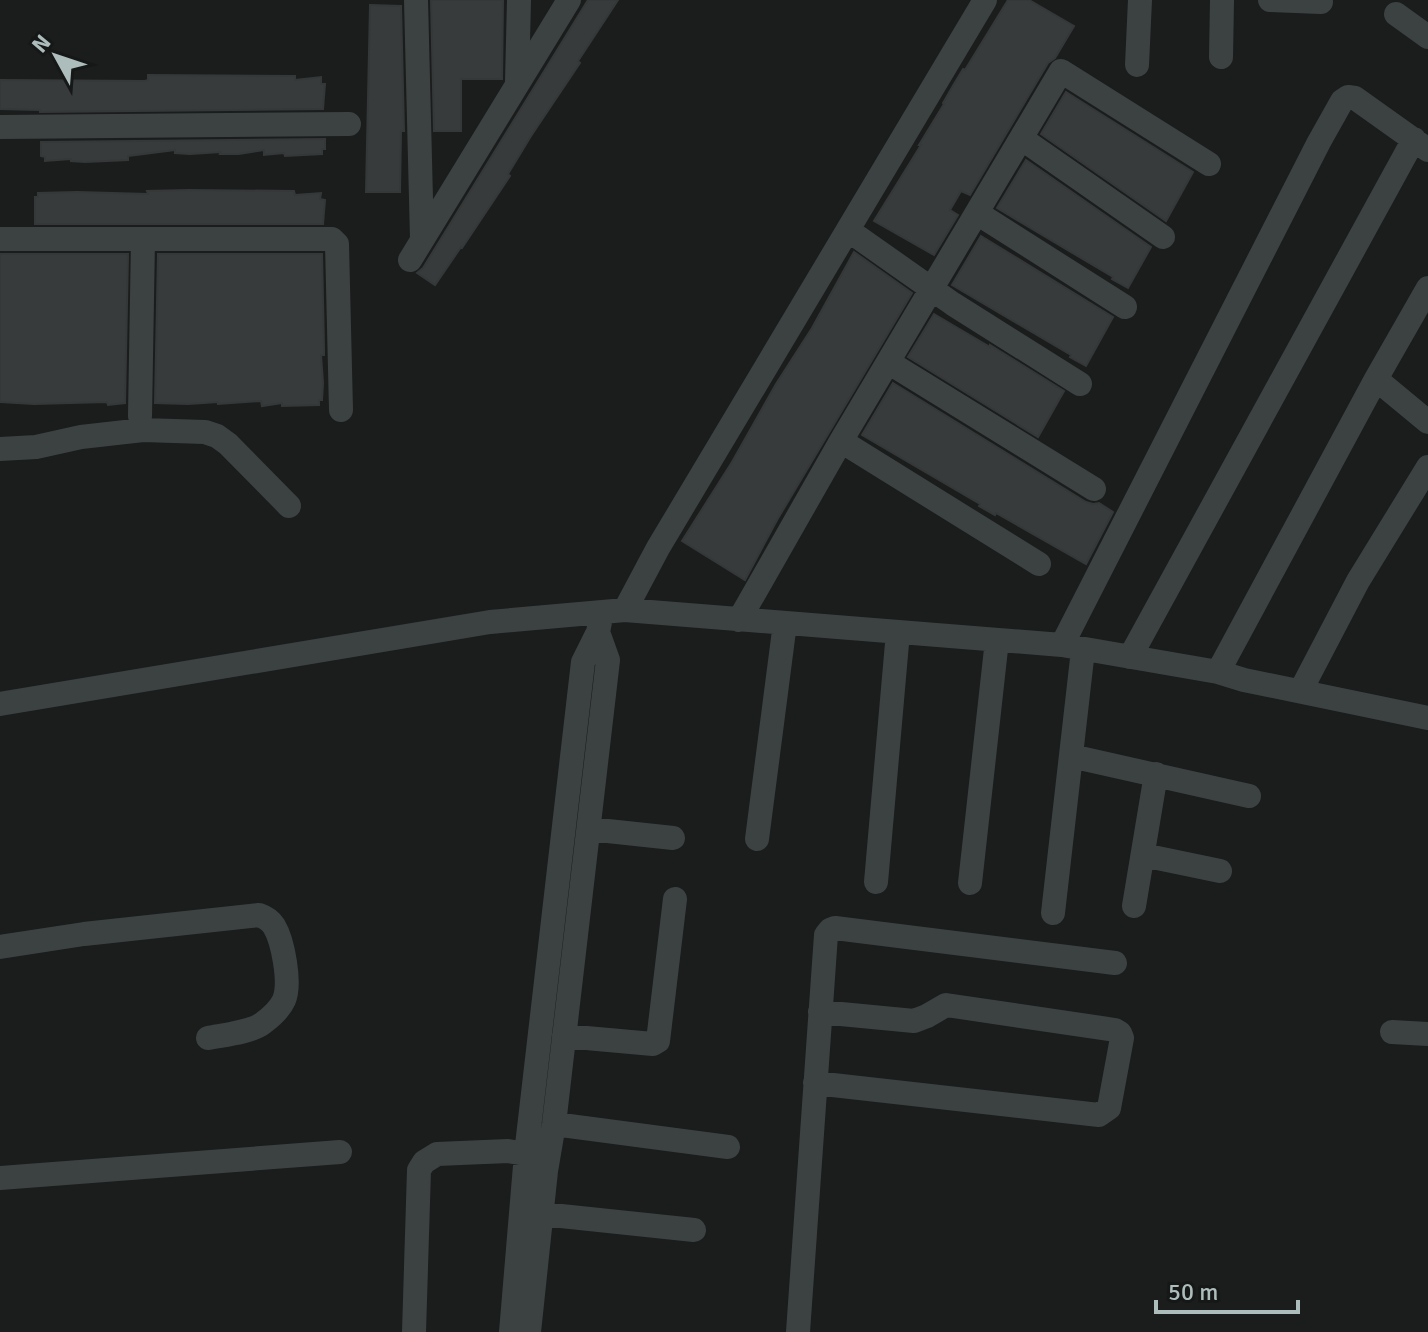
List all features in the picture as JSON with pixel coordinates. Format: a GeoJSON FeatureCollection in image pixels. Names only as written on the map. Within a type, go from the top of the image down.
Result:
{"type":"FeatureCollection","features":[{"type":"Feature","properties":{"kind":"street"},"geometry":{"type":"LineString","coordinates":[[416,0],[416,250],[569,0]]}},
{"type":"Feature","properties":{"kind":"street"},"geometry":{"type":"LineString","coordinates":[[517,83],[519,0]]}},
{"type":"Feature","properties":{"kind":"street"},"geometry":{"type":"LineString","coordinates":[[511,1332],[526,1154],[583,662],[608,618],[658,548],[985,0]]}},
{"type":"Feature","properties":{"kind":"street"},"geometry":{"type":"LineString","coordinates":[[1137,65],[1140,0]]}},
{"type":"Feature","properties":{"kind":"street"},"geometry":{"type":"LineString","coordinates":[[1221,57],[1222,0]]}},
{"type":"Feature","properties":{"kind":"street"},"geometry":{"type":"LineString","coordinates":[[1270,0],[1321,2]]}},
{"type":"Feature","properties":{"kind":"street"},"geometry":{"type":"LineString","coordinates":[[1396,14],[1428,37]]}},
{"type":"Feature","properties":{"kind":"street"},"geometry":{"type":"LineString","coordinates":[[739,620],[841,441],[1061,71],[1209,164]]}},
{"type":"Feature","properties":{"kind":"street"},"geometry":{"type":"LineString","coordinates":[[1053,913],[1071,756],[1072,647],[1319,142],[1342,101],[1348,97],[1355,98],[1421,145],[1130,657]]}},
{"type":"Feature","properties":{"kind":"street"},"geometry":{"type":"LineString","coordinates":[[0,127],[349,124]]}},
{"type":"Feature","properties":{"kind":"street"},"geometry":{"type":"LineString","coordinates":[[1021,138],[1163,237]]}},
{"type":"Feature","properties":{"kind":"street"},"geometry":{"type":"LineString","coordinates":[[977,213],[1125,307]]}},
{"type":"Feature","properties":{"kind":"street"},"geometry":{"type":"LineString","coordinates":[[848,230],[932,289],[1080,384]]}},
{"type":"Feature","properties":{"kind":"street"},"geometry":{"type":"LineString","coordinates":[[0,239],[332,239],[337,244],[341,410]]}},
{"type":"Feature","properties":{"kind":"street"},"geometry":{"type":"LineString","coordinates":[[140,416],[143,239]]}},
{"type":"Feature","properties":{"kind":"street"},"geometry":{"type":"LineString","coordinates":[[1218,672],[1428,288]]}},
{"type":"Feature","properties":{"kind":"street"},"geometry":{"type":"LineString","coordinates":[[888,362],[1094,489]]}},
{"type":"Feature","properties":{"kind":"street"},"geometry":{"type":"LineString","coordinates":[[1376,379],[1428,422]]}},
{"type":"Feature","properties":{"kind":"street"},"geometry":{"type":"LineString","coordinates":[[0,449],[36,447],[81,437],[143,430],[205,432],[228,444],[289,506]]}},
{"type":"Feature","properties":{"kind":"street"},"geometry":{"type":"LineString","coordinates":[[841,441],[1039,564]]}},
{"type":"Feature","properties":{"kind":"street"},"geometry":{"type":"LineString","coordinates":[[1301,690],[1358,581],[1428,467]]}},
{"type":"Feature","properties":{"kind":"street"},"geometry":{"type":"LineString","coordinates":[[529,1332],[608,660],[608,618]]}},
{"type":"Feature","properties":{"kind":"street"},"geometry":{"type":"LineString","coordinates":[[0,704],[490,622],[608,618],[739,620],[1072,647],[1218,672],[1428,718]]}},
{"type":"Feature","properties":{"kind":"street"},"geometry":{"type":"LineString","coordinates":[[757,839],[785,623]]}},
{"type":"Feature","properties":{"kind":"street"},"geometry":{"type":"LineString","coordinates":[[876,882],[898,632]]}},
{"type":"Feature","properties":{"kind":"street"},"geometry":{"type":"LineString","coordinates":[[970,883],[997,640]]}},
{"type":"Feature","properties":{"kind":"street"},"geometry":{"type":"LineString","coordinates":[[1071,756],[1249,796]]}},
{"type":"Feature","properties":{"kind":"street"},"geometry":{"type":"LineString","coordinates":[[1134,906],[1156,774]]}},
{"type":"Feature","properties":{"kind":"street"},"geometry":{"type":"LineString","coordinates":[[589,829],[673,838]]}},
{"type":"Feature","properties":{"kind":"street"},"geometry":{"type":"LineString","coordinates":[[1143,855],[1220,871]]}},
{"type":"Feature","properties":{"kind":"street"},"geometry":{"type":"LineString","coordinates":[[557,888],[582,890]]}},
{"type":"Feature","properties":{"kind":"street"},"geometry":{"type":"LineString","coordinates":[[564,1036],[653,1044],[658,1041],[675,899]]}},
{"type":"Feature","properties":{"kind":"street"},"geometry":{"type":"LineString","coordinates":[[0,947],[84,934],[259,915],[266,918],[274,926],[285,961],[287,987],[283,1002],[260,1026],[208,1038]]}},
{"type":"Feature","properties":{"kind":"street"},"geometry":{"type":"LineString","coordinates":[[798,1332],[826,935],[830,930],[835,928],[1115,963]]}},
{"type":"Feature","properties":{"kind":"street"},"geometry":{"type":"LineString","coordinates":[[815,1083],[1099,1115],[1109,1108],[1122,1038],[1115,1030],[946,1005],[914,1021],[820,1012]]}},
{"type":"Feature","properties":{"kind":"street"},"geometry":{"type":"LineString","coordinates":[[1392,1032],[1428,1034]]}},
{"type":"Feature","properties":{"kind":"street"},"geometry":{"type":"LineString","coordinates":[[554,1124],[728,1147]]}},
{"type":"Feature","properties":{"kind":"street"},"geometry":{"type":"LineString","coordinates":[[414,1332],[419,1170],[424,1162],[437,1154],[508,1151],[526,1154],[546,1171]]}},
{"type":"Feature","properties":{"kind":"street"},"geometry":{"type":"LineString","coordinates":[[0,1178],[340,1152]]}},
{"type":"Feature","properties":{"kind":"street"},"geometry":{"type":"LineString","coordinates":[[542,1214],[694,1230]]}},
{"type":"Feature","properties":{"kind":"building"},"geometry":{"type":"Polygon","coordinates":[[[431,0],[503,0],[502,79],[461,79],[461,131],[434,131],[431,0]]]}},
{"type":"Feature","properties":{"kind":"building"},"geometry":{"type":"Polygon","coordinates":[[[588,0],[618,0],[531,136],[508,174],[510,176],[435,285],[417,273],[423,268],[588,0]]]}},
{"type":"Feature","properties":{"kind":"building"},"geometry":{"type":"Polygon","coordinates":[[[1008,0],[1029,0],[1074,26],[1055,58],[1048,63],[970,195],[961,191],[950,210],[958,215],[934,255],[874,221],[963,69],[1008,0]]]}},
{"type":"Feature","properties":{"kind":"building"},"geometry":{"type":"Polygon","coordinates":[[[370,5],[401,6],[404,131],[401,131],[400,192],[366,192],[370,5]]]}},
{"type":"Feature","properties":{"kind":"building"},"geometry":{"type":"Polygon","coordinates":[[[148,75],[295,76],[295,80],[321,77],[321,84],[325,84],[323,109],[40,112],[0,109],[0,80],[145,81],[148,75]]]}},
{"type":"Feature","properties":{"kind":"building"},"geometry":{"type":"Polygon","coordinates":[[[1066,92],[1193,172],[1166,221],[1041,134],[1066,92]]]}},
{"type":"Feature","properties":{"kind":"building"},"geometry":{"type":"Polygon","coordinates":[[[325,139],[322,154],[264,155],[264,150],[239,154],[190,154],[175,153],[175,150],[128,156],[128,160],[85,162],[71,159],[45,161],[45,157],[41,156],[41,142],[325,139]]]}},
{"type":"Feature","properties":{"kind":"building"},"geometry":{"type":"Polygon","coordinates":[[[1026,160],[1151,247],[1128,288],[997,208],[1026,160]]]}},
{"type":"Feature","properties":{"kind":"building"},"geometry":{"type":"Polygon","coordinates":[[[147,191],[294,191],[295,195],[321,193],[320,199],[325,200],[323,224],[35,224],[35,197],[38,193],[148,194],[147,191]]]}},
{"type":"Feature","properties":{"kind":"building"},"geometry":{"type":"Polygon","coordinates":[[[981,236],[1113,317],[1086,366],[952,285],[981,236]]]}},
{"type":"Feature","properties":{"kind":"building"},"geometry":{"type":"Polygon","coordinates":[[[854,252],[912,293],[777,520],[745,580],[682,541],[812,328],[854,252]]]}},
{"type":"Feature","properties":{"kind":"building"},"geometry":{"type":"Polygon","coordinates":[[[0,254],[128,254],[125,403],[0,402],[0,254]]]}},
{"type":"Feature","properties":{"kind":"building"},"geometry":{"type":"Polygon","coordinates":[[[158,254],[322,254],[324,355],[321,355],[323,383],[319,405],[282,406],[282,403],[262,406],[261,401],[155,403],[158,254]]]}},
{"type":"Feature","properties":{"kind":"building"},"geometry":{"type":"Polygon","coordinates":[[[934,314],[1064,391],[1038,437],[908,357],[934,314]]]}},
{"type":"Feature","properties":{"kind":"building"},"geometry":{"type":"Polygon","coordinates":[[[893,383],[1086,502],[1099,503],[1113,512],[1086,564],[979,506],[862,435],[893,383]]]}}]}
